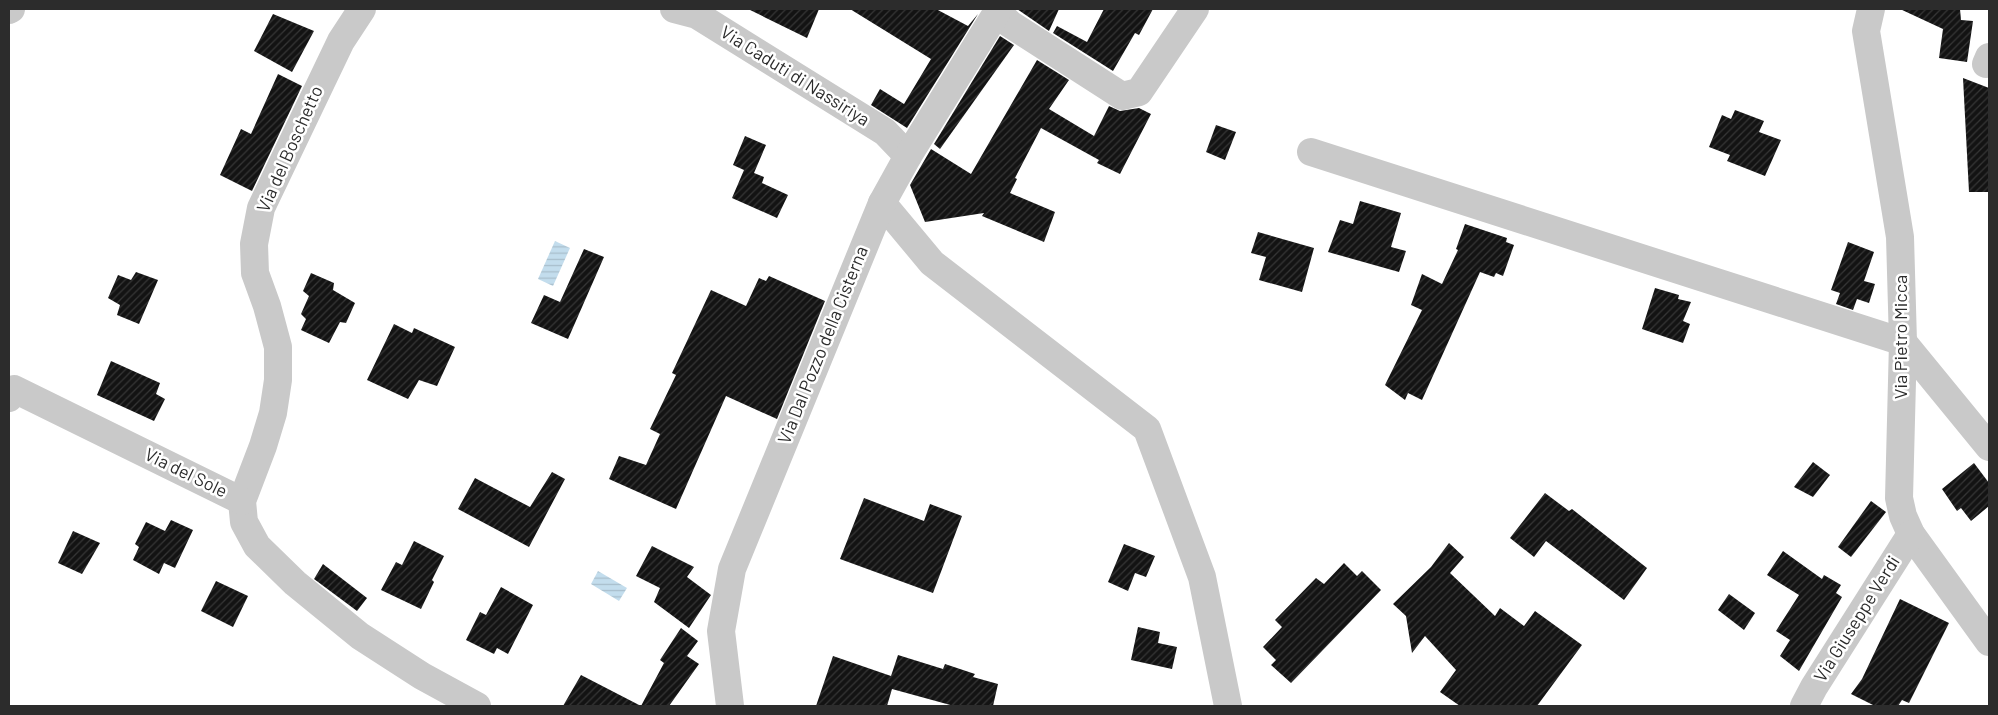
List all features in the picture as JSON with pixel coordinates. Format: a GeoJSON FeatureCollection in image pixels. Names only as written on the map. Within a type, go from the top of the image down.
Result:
{"type":"FeatureCollection","features":[{"type":"Feature","properties":{"kind":"street","name":"Via del Boschetto"},"geometry":{"type":"LineString","coordinates":[[242,501],[263,446],[273,413],[278,380],[278,348],[267,306],[255,273],[254,244],[261,208],[341,41],[362,9]]}},
{"type":"Feature","properties":{"kind":"street","name":"Via Caduti di Nassiriya"},"geometry":{"type":"LineString","coordinates":[[674,9],[697,15],[885,132],[908,156]]}},
{"type":"Feature","properties":{"kind":"street"},"geometry":{"type":"LineString","coordinates":[[998,10],[1010,24],[1122,96],[1139,92],[1195,9]]}},
{"type":"Feature","properties":{"kind":"street","name":"Via Pietro Micca"},"geometry":{"type":"LineString","coordinates":[[1870,9],[1866,31],[1900,237],[1904,342],[1899,498],[1903,516],[1912,534],[1989,642]]}},
{"type":"Feature","properties":{"kind":"street","name":"Via Dal Pozzo della Cisterna"},"geometry":{"type":"LineString","coordinates":[[730,706],[721,631],[732,569],[882,203],[908,156],[998,10]]}},
{"type":"Feature","properties":{"kind":"street"},"geometry":{"type":"LineString","coordinates":[[1311,152],[1904,342],[1989,447]]}},
{"type":"Feature","properties":{"kind":"street"},"geometry":{"type":"LineString","coordinates":[[882,203],[932,263],[1148,428],[1202,577],[1228,706]]}},
{"type":"Feature","properties":{"kind":"street","name":"Via del Sole"},"geometry":{"type":"LineString","coordinates":[[9,398],[14,388],[242,501],[244,522],[257,546],[295,583],[360,636],[422,676],[477,706]]}},
{"type":"Feature","properties":{"kind":"street","name":"Via Giuseppe Verdi"},"geometry":{"type":"LineString","coordinates":[[1804,706],[1912,534]]}},
{"type":"Feature","properties":{"kind":"water"},"geometry":{"type":"Polygon","coordinates":[[[555,241],[570,248],[553,286],[538,279],[555,241]]]}},
{"type":"Feature","properties":{"kind":"water"},"geometry":{"type":"Polygon","coordinates":[[[598,571],[627,588],[619,601],[591,584],[598,571]]]}},
{"type":"Feature","properties":{"kind":"building"},"geometry":{"type":"Polygon","coordinates":[[[748,9],[819,9],[807,38],[748,9]]]}},
{"type":"Feature","properties":{"kind":"building"},"geometry":{"type":"Polygon","coordinates":[[[850,9],[936,9],[968,26],[978,14],[907,128],[871,105],[880,89],[904,104],[931,59],[850,9]]]}},
{"type":"Feature","properties":{"kind":"building"},"geometry":{"type":"Polygon","coordinates":[[[1017,9],[1059,9],[1049,31],[1017,9]]]}},
{"type":"Feature","properties":{"kind":"building"},"geometry":{"type":"Polygon","coordinates":[[[1104,9],[1153,9],[1139,35],[1135,33],[1113,71],[1053,33],[1057,26],[1087,42],[1104,9]]]}},
{"type":"Feature","properties":{"kind":"building"},"geometry":{"type":"Polygon","coordinates":[[[1900,9],[1960,9],[1961,20],[1973,21],[1967,62],[1939,58],[1943,29],[1900,9]]]}},
{"type":"Feature","properties":{"kind":"building"},"geometry":{"type":"Polygon","coordinates":[[[273,14],[314,31],[292,72],[254,51],[273,14]]]}},
{"type":"Feature","properties":{"kind":"building"},"geometry":{"type":"Polygon","coordinates":[[[1000,36],[1014,45],[940,149],[934,144],[1000,36]]]}},
{"type":"Feature","properties":{"kind":"building"},"geometry":{"type":"Polygon","coordinates":[[[1037,60],[1069,80],[1049,109],[1094,136],[1109,106],[1120,111],[1139,108],[1151,114],[1120,174],[1097,163],[1099,160],[1041,128],[1015,178],[1017,179],[1010,193],[1055,212],[1044,242],[982,216],[984,213],[925,222],[910,185],[931,149],[971,174],[1037,60]]]}},
{"type":"Feature","properties":{"kind":"building"},"geometry":{"type":"Polygon","coordinates":[[[278,74],[302,86],[252,191],[220,175],[241,129],[251,134],[278,74]]]}},
{"type":"Feature","properties":{"kind":"building"},"geometry":{"type":"Polygon","coordinates":[[[1963,78],[1989,88],[1989,192],[1969,192],[1963,78]]]}},
{"type":"Feature","properties":{"kind":"building"},"geometry":{"type":"Polygon","coordinates":[[[1735,110],[1764,121],[1759,132],[1781,140],[1765,176],[1727,161],[1730,155],[1709,147],[1722,115],[1731,119],[1735,110]]]}},
{"type":"Feature","properties":{"kind":"building"},"geometry":{"type":"Polygon","coordinates":[[[1216,125],[1236,132],[1225,160],[1206,152],[1216,125]]]}},
{"type":"Feature","properties":{"kind":"building"},"geometry":{"type":"Polygon","coordinates":[[[745,136],[766,145],[754,173],[764,177],[762,183],[788,195],[777,218],[732,198],[744,170],[733,165],[745,136]]]}},
{"type":"Feature","properties":{"kind":"building"},"geometry":{"type":"Polygon","coordinates":[[[1360,201],[1401,213],[1391,247],[1406,251],[1399,272],[1328,252],[1340,220],[1353,224],[1360,201]]]}},
{"type":"Feature","properties":{"kind":"building"},"geometry":{"type":"Polygon","coordinates":[[[1465,224],[1507,238],[1506,242],[1514,245],[1503,276],[1496,273],[1494,277],[1480,272],[1422,400],[1408,393],[1405,400],[1385,385],[1422,310],[1411,305],[1422,274],[1442,284],[1458,250],[1456,249],[1465,224]]]}},
{"type":"Feature","properties":{"kind":"building"},"geometry":{"type":"Polygon","coordinates":[[[1258,232],[1314,248],[1302,292],[1259,280],[1266,257],[1251,253],[1258,232]]]}},
{"type":"Feature","properties":{"kind":"building"},"geometry":{"type":"Polygon","coordinates":[[[1848,242],[1874,252],[1864,281],[1875,284],[1869,303],[1857,299],[1853,310],[1836,304],[1840,293],[1831,290],[1848,242]]]}},
{"type":"Feature","properties":{"kind":"building"},"geometry":{"type":"Polygon","coordinates":[[[584,249],[604,257],[568,339],[531,323],[544,295],[560,302],[584,249]]]}},
{"type":"Feature","properties":{"kind":"building"},"geometry":{"type":"Polygon","coordinates":[[[136,272],[158,280],[139,324],[117,315],[120,305],[108,298],[118,275],[131,280],[136,272]]]}},
{"type":"Feature","properties":{"kind":"building"},"geometry":{"type":"Polygon","coordinates":[[[311,273],[334,283],[333,290],[355,303],[346,323],[340,322],[329,343],[301,330],[306,319],[301,314],[309,296],[303,291],[311,273]]]}},
{"type":"Feature","properties":{"kind":"building"},"geometry":{"type":"Polygon","coordinates":[[[769,276],[825,301],[777,419],[726,396],[676,509],[609,479],[619,456],[646,465],[660,434],[650,429],[676,375],[672,373],[711,290],[746,306],[759,278],[766,281],[769,276]]]}},
{"type":"Feature","properties":{"kind":"building"},"geometry":{"type":"Polygon","coordinates":[[[1655,288],[1679,295],[1678,299],[1691,302],[1683,321],[1690,324],[1683,343],[1642,329],[1655,288]]]}},
{"type":"Feature","properties":{"kind":"building"},"geometry":{"type":"Polygon","coordinates":[[[394,324],[412,333],[414,328],[455,347],[437,386],[419,380],[408,399],[367,380],[394,324]]]}},
{"type":"Feature","properties":{"kind":"building"},"geometry":{"type":"Polygon","coordinates":[[[111,361],[160,383],[156,394],[165,399],[154,421],[97,395],[111,361]]]}},
{"type":"Feature","properties":{"kind":"building"},"geometry":{"type":"Polygon","coordinates":[[[1813,462],[1830,475],[1813,497],[1794,487],[1813,462]]]}},
{"type":"Feature","properties":{"kind":"building"},"geometry":{"type":"Polygon","coordinates":[[[1974,463],[1989,483],[1989,506],[1971,521],[1961,508],[1957,511],[1942,489],[1974,463]]]}},
{"type":"Feature","properties":{"kind":"building"},"geometry":{"type":"Polygon","coordinates":[[[552,472],[565,479],[529,547],[458,509],[475,478],[530,507],[552,472]]]}},
{"type":"Feature","properties":{"kind":"building"},"geometry":{"type":"Polygon","coordinates":[[[1545,493],[1569,511],[1572,509],[1647,568],[1624,600],[1546,541],[1534,557],[1510,538],[1545,493]]]}},
{"type":"Feature","properties":{"kind":"building"},"geometry":{"type":"Polygon","coordinates":[[[864,498],[924,521],[930,504],[962,516],[933,593],[840,559],[864,498]]]}},
{"type":"Feature","properties":{"kind":"building"},"geometry":{"type":"Polygon","coordinates":[[[1871,501],[1886,512],[1851,557],[1838,547],[1871,501]]]}},
{"type":"Feature","properties":{"kind":"building"},"geometry":{"type":"Polygon","coordinates":[[[171,520],[193,530],[175,568],[164,563],[159,574],[133,560],[139,547],[135,544],[146,522],[165,531],[171,520]]]}},
{"type":"Feature","properties":{"kind":"building"},"geometry":{"type":"Polygon","coordinates":[[[73,531],[100,543],[82,574],[58,563],[73,531]]]}},
{"type":"Feature","properties":{"kind":"building"},"geometry":{"type":"Polygon","coordinates":[[[414,541],[444,556],[421,609],[381,590],[396,562],[402,565],[414,541]]]}},
{"type":"Feature","properties":{"kind":"building"},"geometry":{"type":"Polygon","coordinates":[[[1449,543],[1464,557],[1450,573],[1495,616],[1500,608],[1524,626],[1535,611],[1582,645],[1537,706],[1460,706],[1440,692],[1456,670],[1425,636],[1412,653],[1406,616],[1393,604],[1431,567],[1449,543]]]}},
{"type":"Feature","properties":{"kind":"building"},"geometry":{"type":"Polygon","coordinates":[[[1124,544],[1155,556],[1146,577],[1135,573],[1128,591],[1108,582],[1124,544]]]}},
{"type":"Feature","properties":{"kind":"building"},"geometry":{"type":"Polygon","coordinates":[[[652,546],[694,567],[687,577],[711,595],[689,628],[654,602],[660,588],[636,576],[652,546]]]}},
{"type":"Feature","properties":{"kind":"building"},"geometry":{"type":"Polygon","coordinates":[[[1783,551],[1822,579],[1824,575],[1841,585],[1836,593],[1842,597],[1799,671],[1780,656],[1790,640],[1776,631],[1799,595],[1767,575],[1783,551]]]}},
{"type":"Feature","properties":{"kind":"building"},"geometry":{"type":"Polygon","coordinates":[[[1344,563],[1357,576],[1362,571],[1381,590],[1291,683],[1271,665],[1276,660],[1263,647],[1282,627],[1275,620],[1316,578],[1324,584],[1344,563]]]}},
{"type":"Feature","properties":{"kind":"building"},"geometry":{"type":"Polygon","coordinates":[[[323,564],[367,598],[357,611],[314,579],[323,564]]]}},
{"type":"Feature","properties":{"kind":"building"},"geometry":{"type":"Polygon","coordinates":[[[216,581],[248,596],[233,627],[201,611],[216,581]]]}},
{"type":"Feature","properties":{"kind":"building"},"geometry":{"type":"Polygon","coordinates":[[[501,587],[533,605],[508,654],[497,648],[494,654],[466,640],[480,612],[486,615],[501,587]]]}},
{"type":"Feature","properties":{"kind":"building"},"geometry":{"type":"Polygon","coordinates":[[[1729,594],[1755,613],[1744,630],[1718,610],[1729,594]]]}},
{"type":"Feature","properties":{"kind":"building"},"geometry":{"type":"Polygon","coordinates":[[[1900,599],[1949,623],[1909,703],[1902,700],[1898,706],[1875,706],[1851,694],[1862,679],[1900,599]]]}},
{"type":"Feature","properties":{"kind":"building"},"geometry":{"type":"Polygon","coordinates":[[[1138,627],[1160,632],[1158,643],[1177,647],[1172,669],[1131,660],[1138,627]]]}},
{"type":"Feature","properties":{"kind":"building"},"geometry":{"type":"Polygon","coordinates":[[[681,628],[698,641],[687,656],[699,664],[669,706],[641,706],[664,663],[660,660],[681,628]]]}},
{"type":"Feature","properties":{"kind":"building"},"geometry":{"type":"Polygon","coordinates":[[[898,655],[943,669],[945,664],[975,674],[973,677],[998,684],[993,706],[954,706],[892,689],[887,706],[816,706],[833,656],[891,676],[898,655]]]}},
{"type":"Feature","properties":{"kind":"building"},"geometry":{"type":"Polygon","coordinates":[[[581,675],[641,706],[563,706],[581,675]]]}}]}
